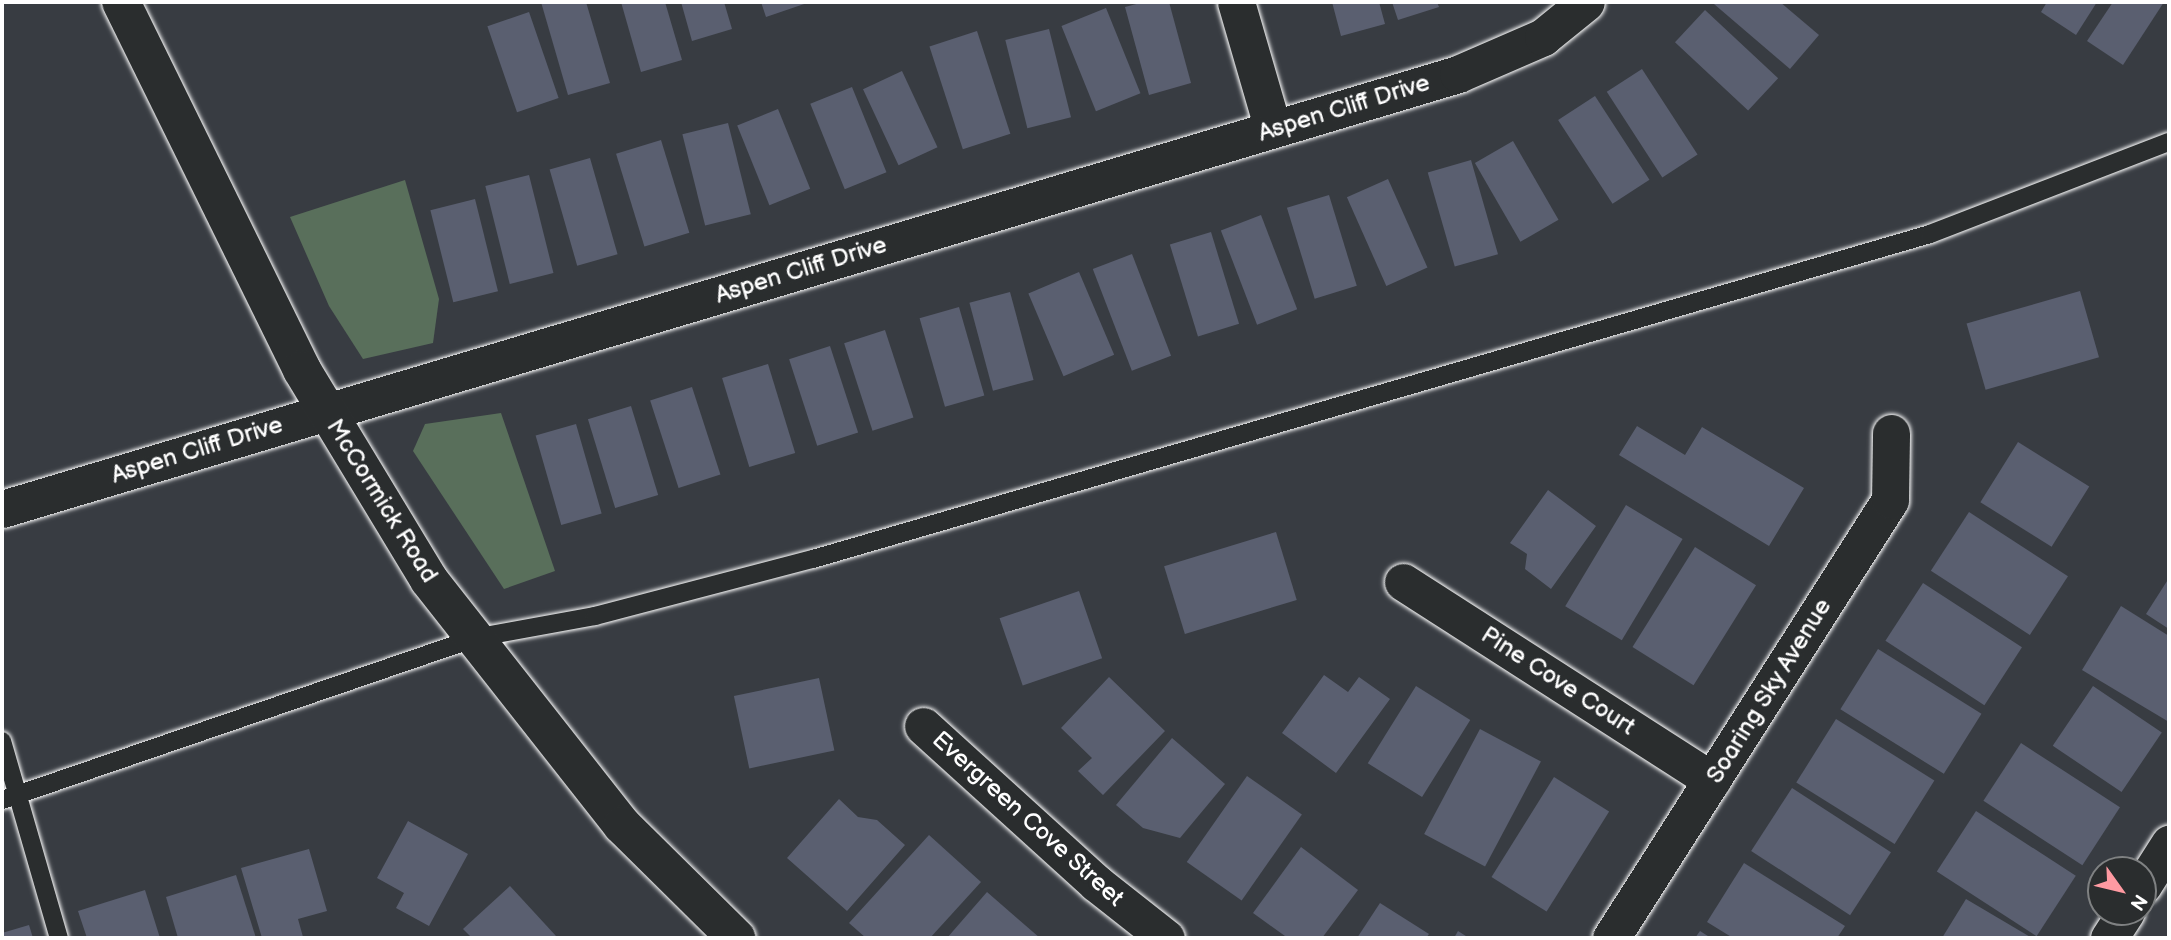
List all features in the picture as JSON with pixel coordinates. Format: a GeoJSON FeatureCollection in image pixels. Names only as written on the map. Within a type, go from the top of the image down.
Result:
{"type":"FeatureCollection","features":[{"type":"Feature","properties":{"kind":"street","name":"McCormick Road"},"geometry":{"type":"LineString","coordinates":[[121,2],[327,411],[429,580],[622,825],[736,938]]}},
{"type":"Feature","properties":{"kind":"street"},"geometry":{"type":"LineString","coordinates":[[1236,2],[1273,129]]}},
{"type":"Feature","properties":{"kind":"street","name":"Aspen Cliff Drive"},"geometry":{"type":"LineString","coordinates":[[2,509],[1458,74],[1543,37],[1586,2]]}},
{"type":"Feature","properties":{"kind":"street","name":"Soaring Sky Avenue"},"geometry":{"type":"LineString","coordinates":[[1611,938],[1890,499],[1891,433]]}},
{"type":"Feature","properties":{"kind":"street","name":"Pine Cove Court"},"geometry":{"type":"LineString","coordinates":[[1404,582],[1712,780]]}},
{"type":"Feature","properties":{"kind":"street","name":"Evergreen Cove Street"},"geometry":{"type":"LineString","coordinates":[[923,726],[1096,883],[1166,938]]}},
{"type":"Feature","properties":{"kind":"street"},"geometry":{"type":"LineString","coordinates":[[2157,863],[2169,844]]}},
{"type":"Feature","properties":{"kind":"lane"},"geometry":{"type":"LineString","coordinates":[[9,798],[474,638],[595,615],[813,559],[1930,234],[2169,142]]}},
{"type":"Feature","properties":{"kind":"lane"},"geometry":{"type":"LineString","coordinates":[[2,741],[9,798],[59,938]]}},
{"type":"Feature","properties":{"kind":"green space"},"geometry":{"type":"Polygon","coordinates":[[[405,180],[439,299],[433,343],[363,359],[329,306],[290,217],[405,180]]]}},
{"type":"Feature","properties":{"kind":"green space"},"geometry":{"type":"Polygon","coordinates":[[[501,413],[555,571],[504,589],[413,451],[425,424],[501,413]]]}},
{"type":"Feature","properties":{"kind":"building"},"geometry":{"type":"Polygon","coordinates":[[[541,2],[586,2],[610,83],[568,95],[541,2]]]}},
{"type":"Feature","properties":{"kind":"building"},"geometry":{"type":"Polygon","coordinates":[[[621,2],[665,2],[682,60],[641,72],[621,2]]]}},
{"type":"Feature","properties":{"kind":"building"},"geometry":{"type":"Polygon","coordinates":[[[681,2],[724,2],[732,29],[692,41],[681,2]]]}},
{"type":"Feature","properties":{"kind":"building"},"geometry":{"type":"Polygon","coordinates":[[[761,2],[810,2],[766,17],[761,2]]]}},
{"type":"Feature","properties":{"kind":"building"},"geometry":{"type":"Polygon","coordinates":[[[1144,2],[1169,2],[1191,83],[1149,95],[1125,7],[1144,2]]]}},
{"type":"Feature","properties":{"kind":"building"},"geometry":{"type":"Polygon","coordinates":[[[1332,2],[1379,2],[1385,24],[1341,36],[1332,2]]]}},
{"type":"Feature","properties":{"kind":"building"},"geometry":{"type":"Polygon","coordinates":[[[1392,2],[1437,2],[1439,7],[1398,20],[1392,2]]]}},
{"type":"Feature","properties":{"kind":"building"},"geometry":{"type":"Polygon","coordinates":[[[1780,2],[1819,35],[1790,69],[1714,4],[1780,2]]]}},
{"type":"Feature","properties":{"kind":"building"},"geometry":{"type":"Polygon","coordinates":[[[2047,2],[2097,2],[2076,35],[2041,12],[2047,2]]]}},
{"type":"Feature","properties":{"kind":"building"},"geometry":{"type":"Polygon","coordinates":[[[2113,2],[2164,2],[2123,65],[2087,41],[2113,2]]]}},
{"type":"Feature","properties":{"kind":"building"},"geometry":{"type":"Polygon","coordinates":[[[1106,8],[1140,93],[1096,111],[1061,26],[1106,8]]]}},
{"type":"Feature","properties":{"kind":"building"},"geometry":{"type":"Polygon","coordinates":[[[1705,10],[1778,78],[1748,110],[1675,42],[1705,10]]]}},
{"type":"Feature","properties":{"kind":"building"},"geometry":{"type":"Polygon","coordinates":[[[529,12],[559,98],[517,112],[487,26],[529,12]]]}},
{"type":"Feature","properties":{"kind":"building"},"geometry":{"type":"Polygon","coordinates":[[[1049,29],[1071,117],[1027,128],[1005,40],[1049,29]]]}},
{"type":"Feature","properties":{"kind":"building"},"geometry":{"type":"Polygon","coordinates":[[[977,31],[1010,134],[963,149],[929,46],[977,31]]]}},
{"type":"Feature","properties":{"kind":"building"},"geometry":{"type":"Polygon","coordinates":[[[1642,69],[1698,155],[1662,177],[1607,92],[1642,69]]]}},
{"type":"Feature","properties":{"kind":"building"},"geometry":{"type":"Polygon","coordinates":[[[902,71],[937,147],[899,165],[863,89],[902,71]]]}},
{"type":"Feature","properties":{"kind":"building"},"geometry":{"type":"Polygon","coordinates":[[[852,87],[886,172],[845,189],[810,104],[852,87]]]}},
{"type":"Feature","properties":{"kind":"building"},"geometry":{"type":"Polygon","coordinates":[[[1595,96],[1649,180],[1613,204],[1558,120],[1595,96]]]}},
{"type":"Feature","properties":{"kind":"building"},"geometry":{"type":"Polygon","coordinates":[[[778,109],[810,189],[769,205],[737,125],[778,109]]]}},
{"type":"Feature","properties":{"kind":"building"},"geometry":{"type":"Polygon","coordinates":[[[728,123],[751,214],[705,226],[682,134],[728,123]]]}},
{"type":"Feature","properties":{"kind":"building"},"geometry":{"type":"Polygon","coordinates":[[[661,140],[689,233],[644,247],[616,154],[661,140]]]}},
{"type":"Feature","properties":{"kind":"building"},"geometry":{"type":"Polygon","coordinates":[[[1513,141],[1558,220],[1520,242],[1475,163],[1513,141]]]}},
{"type":"Feature","properties":{"kind":"building"},"geometry":{"type":"Polygon","coordinates":[[[590,158],[618,254],[577,266],[550,170],[590,158]]]}},
{"type":"Feature","properties":{"kind":"building"},"geometry":{"type":"Polygon","coordinates":[[[1471,160],[1498,254],[1455,267],[1428,172],[1471,160]]]}},
{"type":"Feature","properties":{"kind":"building"},"geometry":{"type":"Polygon","coordinates":[[[529,175],[553,273],[510,284],[485,186],[529,175]]]}},
{"type":"Feature","properties":{"kind":"building"},"geometry":{"type":"Polygon","coordinates":[[[1388,179],[1427,268],[1386,286],[1347,197],[1388,179]]]}},
{"type":"Feature","properties":{"kind":"building"},"geometry":{"type":"Polygon","coordinates":[[[1329,195],[1357,286],[1315,299],[1287,208],[1329,195]]]}},
{"type":"Feature","properties":{"kind":"building"},"geometry":{"type":"Polygon","coordinates":[[[475,199],[498,291],[453,302],[430,210],[475,199]]]}},
{"type":"Feature","properties":{"kind":"building"},"geometry":{"type":"Polygon","coordinates":[[[1261,215],[1297,309],[1257,325],[1221,230],[1261,215]]]}},
{"type":"Feature","properties":{"kind":"building"},"geometry":{"type":"Polygon","coordinates":[[[1211,232],[1239,324],[1198,336],[1170,245],[1211,232]]]}},
{"type":"Feature","properties":{"kind":"building"},"geometry":{"type":"Polygon","coordinates":[[[1132,254],[1171,356],[1132,371],[1093,269],[1132,254]]]}},
{"type":"Feature","properties":{"kind":"building"},"geometry":{"type":"Polygon","coordinates":[[[1079,272],[1114,355],[1064,376],[1028,293],[1079,272]]]}},
{"type":"Feature","properties":{"kind":"building"},"geometry":{"type":"Polygon","coordinates":[[[2080,291],[2099,357],[1986,390],[1967,324],[2080,291]]]}},
{"type":"Feature","properties":{"kind":"building"},"geometry":{"type":"Polygon","coordinates":[[[1010,292],[1034,380],[993,391],[969,303],[1010,292]]]}},
{"type":"Feature","properties":{"kind":"building"},"geometry":{"type":"Polygon","coordinates":[[[959,307],[984,395],[945,407],[920,318],[959,307]]]}},
{"type":"Feature","properties":{"kind":"building"},"geometry":{"type":"Polygon","coordinates":[[[885,330],[913,417],[873,431],[844,343],[885,330]]]}},
{"type":"Feature","properties":{"kind":"building"},"geometry":{"type":"Polygon","coordinates":[[[830,346],[858,433],[817,446],[789,359],[830,346]]]}},
{"type":"Feature","properties":{"kind":"building"},"geometry":{"type":"Polygon","coordinates":[[[768,364],[795,453],[749,467],[722,378],[768,364]]]}},
{"type":"Feature","properties":{"kind":"building"},"geometry":{"type":"Polygon","coordinates":[[[692,387],[720,474],[679,488],[650,401],[692,387]]]}},
{"type":"Feature","properties":{"kind":"building"},"geometry":{"type":"Polygon","coordinates":[[[631,406],[658,495],[615,508],[588,419],[631,406]]]}},
{"type":"Feature","properties":{"kind":"building"},"geometry":{"type":"Polygon","coordinates":[[[576,424],[602,513],[561,525],[536,436],[576,424]]]}},
{"type":"Feature","properties":{"kind":"building"},"geometry":{"type":"Polygon","coordinates":[[[1637,426],[1685,455],[1702,427],[1804,488],[1769,546],[1619,455],[1637,426]]]}},
{"type":"Feature","properties":{"kind":"building"},"geometry":{"type":"Polygon","coordinates":[[[2018,442],[2089,487],[2052,547],[1980,502],[2018,442]]]}},
{"type":"Feature","properties":{"kind":"building"},"geometry":{"type":"Polygon","coordinates":[[[1548,490],[1596,526],[1551,589],[1525,569],[1527,554],[1510,543],[1548,490]]]}},
{"type":"Feature","properties":{"kind":"building"},"geometry":{"type":"Polygon","coordinates":[[[1626,505],[1683,539],[1622,640],[1565,606],[1626,505]]]}},
{"type":"Feature","properties":{"kind":"building"},"geometry":{"type":"Polygon","coordinates":[[[1969,512],[2068,576],[2030,635],[1931,571],[1969,512]]]}},
{"type":"Feature","properties":{"kind":"building"},"geometry":{"type":"Polygon","coordinates":[[[1276,532],[1297,600],[1185,634],[1164,566],[1276,532]]]}},
{"type":"Feature","properties":{"kind":"building"},"geometry":{"type":"Polygon","coordinates":[[[1695,547],[1756,585],[1694,685],[1632,647],[1695,547]]]}},
{"type":"Feature","properties":{"kind":"building"},"geometry":{"type":"Polygon","coordinates":[[[2169,578],[2169,629],[2146,614],[2169,578]]]}},
{"type":"Feature","properties":{"kind":"building"},"geometry":{"type":"Polygon","coordinates":[[[1923,583],[2022,647],[1984,705],[1885,641],[1923,583]]]}},
{"type":"Feature","properties":{"kind":"building"},"geometry":{"type":"Polygon","coordinates":[[[1079,591],[1102,658],[1023,685],[1000,618],[1079,591]]]}},
{"type":"Feature","properties":{"kind":"building"},"geometry":{"type":"Polygon","coordinates":[[[2121,606],[2169,636],[2169,722],[2082,670],[2121,606]]]}},
{"type":"Feature","properties":{"kind":"building"},"geometry":{"type":"Polygon","coordinates":[[[1878,649],[1981,714],[1944,774],[1840,709],[1878,649]]]}},
{"type":"Feature","properties":{"kind":"building"},"geometry":{"type":"Polygon","coordinates":[[[1324,675],[1348,692],[1359,677],[1390,699],[1336,773],[1282,733],[1324,675]]]}},
{"type":"Feature","properties":{"kind":"building"},"geometry":{"type":"Polygon","coordinates":[[[1109,677],[1165,731],[1103,795],[1078,771],[1092,758],[1061,728],[1109,677]]]}},
{"type":"Feature","properties":{"kind":"building"},"geometry":{"type":"Polygon","coordinates":[[[819,678],[834,750],[749,768],[734,696],[819,678]]]}},
{"type":"Feature","properties":{"kind":"building"},"geometry":{"type":"Polygon","coordinates":[[[1416,686],[1470,720],[1422,797],[1368,763],[1416,686]]]}},
{"type":"Feature","properties":{"kind":"building"},"geometry":{"type":"Polygon","coordinates":[[[2093,686],[2162,732],[2122,792],[2053,746],[2093,686]]]}},
{"type":"Feature","properties":{"kind":"building"},"geometry":{"type":"Polygon","coordinates":[[[1836,719],[1934,780],[1895,844],[1796,783],[1836,719]]]}},
{"type":"Feature","properties":{"kind":"building"},"geometry":{"type":"Polygon","coordinates":[[[1480,729],[1541,761],[1485,866],[1424,834],[1480,729]]]}},
{"type":"Feature","properties":{"kind":"building"},"geometry":{"type":"Polygon","coordinates":[[[1172,738],[1225,784],[1180,838],[1143,828],[1116,805],[1172,738]]]}},
{"type":"Feature","properties":{"kind":"building"},"geometry":{"type":"Polygon","coordinates":[[[2021,743],[2120,807],[2082,865],[1983,801],[2021,743]]]}},
{"type":"Feature","properties":{"kind":"building"},"geometry":{"type":"Polygon","coordinates":[[[1247,776],[1302,814],[1242,900],[1187,862],[1247,776]]]}},
{"type":"Feature","properties":{"kind":"building"},"geometry":{"type":"Polygon","coordinates":[[[1554,777],[1609,811],[1547,912],[1491,877],[1554,777]]]}},
{"type":"Feature","properties":{"kind":"building"},"geometry":{"type":"Polygon","coordinates":[[[1792,788],[1891,852],[1850,915],[1751,851],[1792,788]]]}},
{"type":"Feature","properties":{"kind":"building"},"geometry":{"type":"Polygon","coordinates":[[[839,799],[858,817],[877,820],[905,845],[847,911],[787,858],[839,799]]]}},
{"type":"Feature","properties":{"kind":"building"},"geometry":{"type":"Polygon","coordinates":[[[1976,811],[2076,876],[2037,936],[1937,871],[1976,811]]]}},
{"type":"Feature","properties":{"kind":"building"},"geometry":{"type":"Polygon","coordinates":[[[408,821],[468,854],[429,926],[396,908],[404,893],[377,878],[408,821]]]}},
{"type":"Feature","properties":{"kind":"building"},"geometry":{"type":"Polygon","coordinates":[[[929,835],[981,882],[930,938],[866,938],[849,923],[929,835]]]}},
{"type":"Feature","properties":{"kind":"building"},"geometry":{"type":"Polygon","coordinates":[[[1301,847],[1358,890],[1322,938],[1285,936],[1253,913],[1301,847]]]}},
{"type":"Feature","properties":{"kind":"building"},"geometry":{"type":"Polygon","coordinates":[[[309,849],[327,911],[298,919],[303,937],[262,938],[241,868],[309,849]]]}},
{"type":"Feature","properties":{"kind":"building"},"geometry":{"type":"Polygon","coordinates":[[[1744,863],[1845,926],[1837,938],[1733,938],[1707,922],[1744,863]]]}},
{"type":"Feature","properties":{"kind":"building"},"geometry":{"type":"Polygon","coordinates":[[[236,875],[256,938],[178,938],[166,897],[236,875]]]}},
{"type":"Feature","properties":{"kind":"building"},"geometry":{"type":"Polygon","coordinates":[[[510,886],[556,936],[554,938],[472,938],[463,929],[510,886]]]}},
{"type":"Feature","properties":{"kind":"building"},"geometry":{"type":"Polygon","coordinates":[[[145,890],[160,938],[87,938],[78,911],[145,890]]]}},
{"type":"Feature","properties":{"kind":"building"},"geometry":{"type":"Polygon","coordinates":[[[987,892],[1040,938],[947,938],[987,892]]]}},
{"type":"Feature","properties":{"kind":"building"},"geometry":{"type":"Polygon","coordinates":[[[1966,899],[2032,938],[1942,938],[1966,899]]]}},
{"type":"Feature","properties":{"kind":"building"},"geometry":{"type":"Polygon","coordinates":[[[1380,903],[1429,934],[1426,938],[1357,938],[1380,903]]]}},
{"type":"Feature","properties":{"kind":"building"},"geometry":{"type":"Polygon","coordinates":[[[29,925],[33,938],[2,938],[2,933],[29,925]]]}},
{"type":"Feature","properties":{"kind":"building"},"geometry":{"type":"Polygon","coordinates":[[[1458,931],[1469,938],[1454,938],[1458,931]]]}},
{"type":"Feature","properties":{"kind":"building"},"geometry":{"type":"Polygon","coordinates":[[[1700,931],[1711,938],[1695,938],[1700,931]]]}}]}
